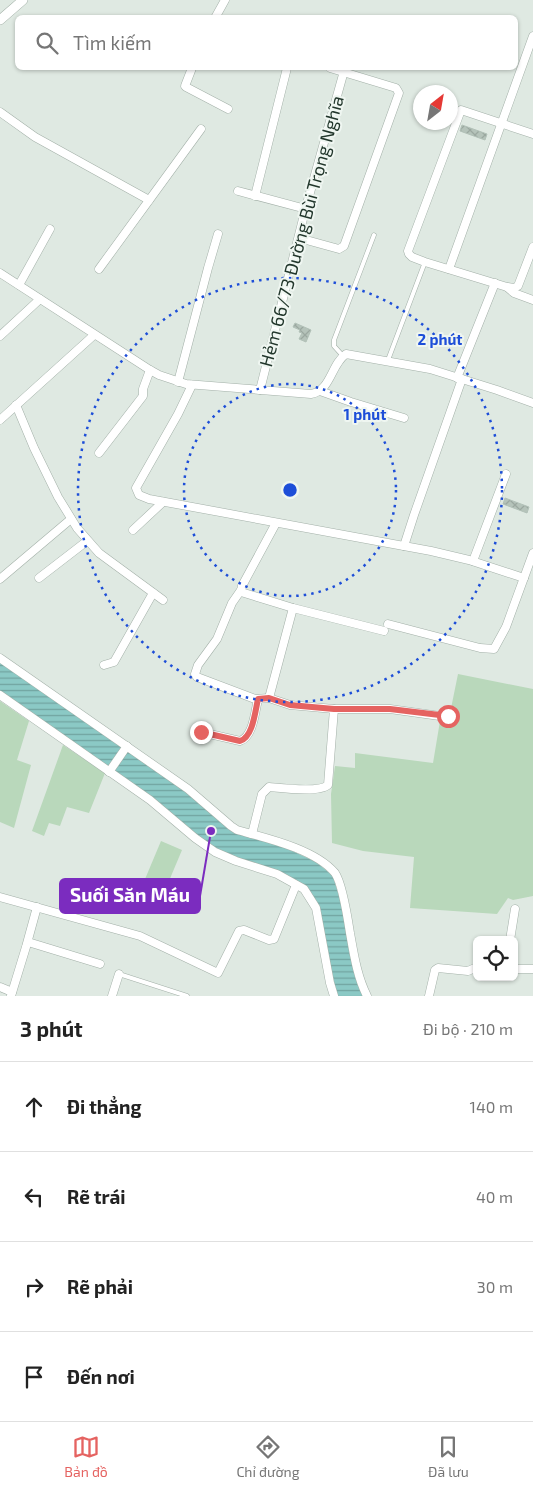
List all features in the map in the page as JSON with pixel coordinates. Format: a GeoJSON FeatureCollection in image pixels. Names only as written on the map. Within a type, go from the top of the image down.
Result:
{"type":"FeatureCollection","features":[{"type":"Feature","properties":{"kind":"street"},"geometry":{"type":"LineString","coordinates":[[0,20],[23,0]]}},
{"type":"Feature","properties":{"kind":"street"},"geometry":{"type":"LineString","coordinates":[[216,15],[224,0]]}},
{"type":"Feature","properties":{"kind":"street"},"geometry":{"type":"LineString","coordinates":[[448,269],[533,36]]}},
{"type":"Feature","properties":{"kind":"street"},"geometry":{"type":"LineString","coordinates":[[191,70],[185,87],[228,109]]}},
{"type":"Feature","properties":{"kind":"street"},"geometry":{"type":"LineString","coordinates":[[255,196],[286,70]]}},
{"type":"Feature","properties":{"kind":"street"},"geometry":{"type":"LineString","coordinates":[[299,238],[340,249],[344,246],[399,93],[396,88],[337,70]]}},
{"type":"Feature","properties":{"kind":"street","name":"Hẻm 66/73 Đường Bùi Trọng Nghĩa"},"geometry":{"type":"LineString","coordinates":[[260,390],[306,209],[344,72]]}},
{"type":"Feature","properties":{"kind":"street"},"geometry":{"type":"LineString","coordinates":[[533,134],[462,110],[460,111],[408,251],[412,257],[425,262],[514,288],[518,286],[533,247]]}},
{"type":"Feature","properties":{"kind":"street"},"geometry":{"type":"LineString","coordinates":[[0,112],[35,137],[149,200]]}},
{"type":"Feature","properties":{"kind":"street"},"geometry":{"type":"LineString","coordinates":[[99,268],[201,129]]}},
{"type":"Feature","properties":{"kind":"street"},"geometry":{"type":"LineString","coordinates":[[238,191],[306,209]]}},
{"type":"Feature","properties":{"kind":"street"},"geometry":{"type":"LineString","coordinates":[[19,285],[50,229]]}},
{"type":"Feature","properties":{"kind":"street"},"geometry":{"type":"LineString","coordinates":[[178,382],[218,234]]}},
{"type":"Feature","properties":{"kind":"street"},"geometry":{"type":"LineString","coordinates":[[0,273],[150,370],[178,382],[192,385],[316,394],[324,387],[346,354],[430,369],[533,403]]}},
{"type":"Feature","properties":{"kind":"street"},"geometry":{"type":"LineString","coordinates":[[404,546],[460,378],[495,283]]}},
{"type":"Feature","properties":{"kind":"street"},"geometry":{"type":"LineString","coordinates":[[507,287],[514,293],[533,300]]}},
{"type":"Feature","properties":{"kind":"street"},"geometry":{"type":"LineString","coordinates":[[0,336],[40,299]]}},
{"type":"Feature","properties":{"kind":"street"},"geometry":{"type":"LineString","coordinates":[[0,420],[94,334]]}},
{"type":"Feature","properties":{"kind":"street"},"geometry":{"type":"LineString","coordinates":[[99,453],[142,396],[150,370]]}},
{"type":"Feature","properties":{"kind":"street"},"geometry":{"type":"LineString","coordinates":[[192,385],[178,414],[136,488],[139,495],[163,502],[404,546],[473,562],[524,578]]}},
{"type":"Feature","properties":{"kind":"street"},"geometry":{"type":"LineString","coordinates":[[320,390],[404,418]]}},
{"type":"Feature","properties":{"kind":"street"},"geometry":{"type":"LineString","coordinates":[[16,406],[58,497],[87,541],[106,558],[162,600]]}},
{"type":"Feature","properties":{"kind":"street"},"geometry":{"type":"LineString","coordinates":[[473,562],[506,474]]}},
{"type":"Feature","properties":{"kind":"street"},"geometry":{"type":"LineString","coordinates":[[133,530],[163,502]]}},
{"type":"Feature","properties":{"kind":"street"},"geometry":{"type":"LineString","coordinates":[[0,579],[71,519]]}},
{"type":"Feature","properties":{"kind":"street"},"geometry":{"type":"LineString","coordinates":[[276,523],[241,590],[232,603],[218,639],[198,665],[195,674],[197,677],[258,699],[269,698],[290,705],[334,709],[390,709],[448,716]]}},
{"type":"Feature","properties":{"kind":"street"},"geometry":{"type":"LineString","coordinates":[[40,578],[87,541]]}},
{"type":"Feature","properties":{"kind":"street"},"geometry":{"type":"LineString","coordinates":[[241,590],[241,592],[293,608],[480,648],[494,648],[506,627],[533,553]]}},
{"type":"Feature","properties":{"kind":"street"},"geometry":{"type":"LineString","coordinates":[[104,665],[114,662],[153,593]]}},
{"type":"Feature","properties":{"kind":"street"},"geometry":{"type":"LineString","coordinates":[[269,698],[293,608]]}},
{"type":"Feature","properties":{"kind":"street"},"geometry":{"type":"LineString","coordinates":[[0,658],[188,789],[237,830],[288,845],[318,859],[336,874],[346,905],[361,985],[367,996]]}},
{"type":"Feature","properties":{"kind":"street"},"geometry":{"type":"LineString","coordinates":[[0,695],[150,800],[195,838],[215,852],[277,874],[304,889],[316,908],[334,996]]}},
{"type":"Feature","properties":{"kind":"street"},"geometry":{"type":"LineString","coordinates":[[201,732],[240,741],[246,739],[258,699]]}},
{"type":"Feature","properties":{"kind":"street"},"geometry":{"type":"LineString","coordinates":[[252,834],[262,794],[269,787],[313,789],[324,788],[328,785],[334,709]]}},
{"type":"Feature","properties":{"kind":"street"},"geometry":{"type":"LineString","coordinates":[[109,772],[127,746]]}},
{"type":"Feature","properties":{"kind":"street"},"geometry":{"type":"LineString","coordinates":[[0,897],[140,936],[218,973],[239,931],[244,930],[269,940],[274,939],[296,885]]}},
{"type":"Feature","properties":{"kind":"street"},"geometry":{"type":"LineString","coordinates":[[0,987],[12,994],[36,908]]}},
{"type":"Feature","properties":{"kind":"street"},"geometry":{"type":"LineString","coordinates":[[511,936],[515,909]]}},
{"type":"Feature","properties":{"kind":"street"},"geometry":{"type":"LineString","coordinates":[[28,942],[100,964]]}},
{"type":"Feature","properties":{"kind":"street"},"geometry":{"type":"LineString","coordinates":[[429,996],[435,970],[438,968],[468,971],[473,969]]}},
{"type":"Feature","properties":{"kind":"street"},"geometry":{"type":"LineString","coordinates":[[518,969],[533,969]]}},
{"type":"Feature","properties":{"kind":"street"},"geometry":{"type":"LineString","coordinates":[[112,996],[119,974]]}},
{"type":"Feature","properties":{"kind":"lane"},"geometry":{"type":"LineString","coordinates":[[343,356],[334,346],[334,340],[374,235]]}},
{"type":"Feature","properties":{"kind":"lane"},"geometry":{"type":"LineString","coordinates":[[388,361],[425,262]]}},
{"type":"Feature","properties":{"kind":"lane"},"geometry":{"type":"LineString","coordinates":[[119,974],[187,996]]}},
{"type":"Feature","properties":{"kind":"green space"},"geometry":{"type":"Polygon","coordinates":[[[458,674],[533,689],[533,896],[513,900],[508,898],[497,914],[410,908],[414,857],[363,851],[332,843],[331,794],[335,766],[355,768],[355,753],[433,763],[440,721],[448,723],[458,674]]]}},
{"type":"Feature","properties":{"kind":"green space"},"geometry":{"type":"Polygon","coordinates":[[[0,701],[29,721],[17,760],[31,765],[14,828],[0,822],[0,701]]]}},
{"type":"Feature","properties":{"kind":"green space"},"geometry":{"type":"Polygon","coordinates":[[[63,745],[105,773],[89,813],[67,807],[60,826],[49,823],[44,836],[32,831],[63,745]]]}},
{"type":"Feature","properties":{"kind":"green space"},"geometry":{"type":"Polygon","coordinates":[[[161,841],[182,850],[161,900],[140,891],[161,841]]]}},
{"type":"Feature","properties":{"kind":"water"},"geometry":{"type":"Polygon","coordinates":[[[0,662],[184,790],[228,828],[286,848],[316,862],[333,876],[342,906],[358,985],[363,996],[338,996],[307,887],[216,850],[91,756],[0,691],[0,662]]]}},
{"type":"Feature","properties":{"kind":"building"},"geometry":{"type":"Polygon","coordinates":[[[462,125],[487,134],[485,140],[460,131],[462,125]]]}},
{"type":"Feature","properties":{"kind":"building"},"geometry":{"type":"Polygon","coordinates":[[[295,323],[311,330],[306,342],[299,339],[302,333],[293,327],[295,323]]]}},
{"type":"Feature","properties":{"kind":"building"},"geometry":{"type":"Polygon","coordinates":[[[505,498],[529,507],[527,513],[503,504],[505,498]]]}},
{"type":"Feature","properties":{"kind":"place","name":"Suối Săn Máu"},"geometry":{"type":"Point","coordinates":[211,831]}},
{"type":"Feature","properties":{"kind":"route"},"geometry":{"type":"LineString","coordinates":[[201,732],[240,741],[246,739],[258,699],[269,698],[290,705],[334,709],[390,709],[448,716]]}}]}
